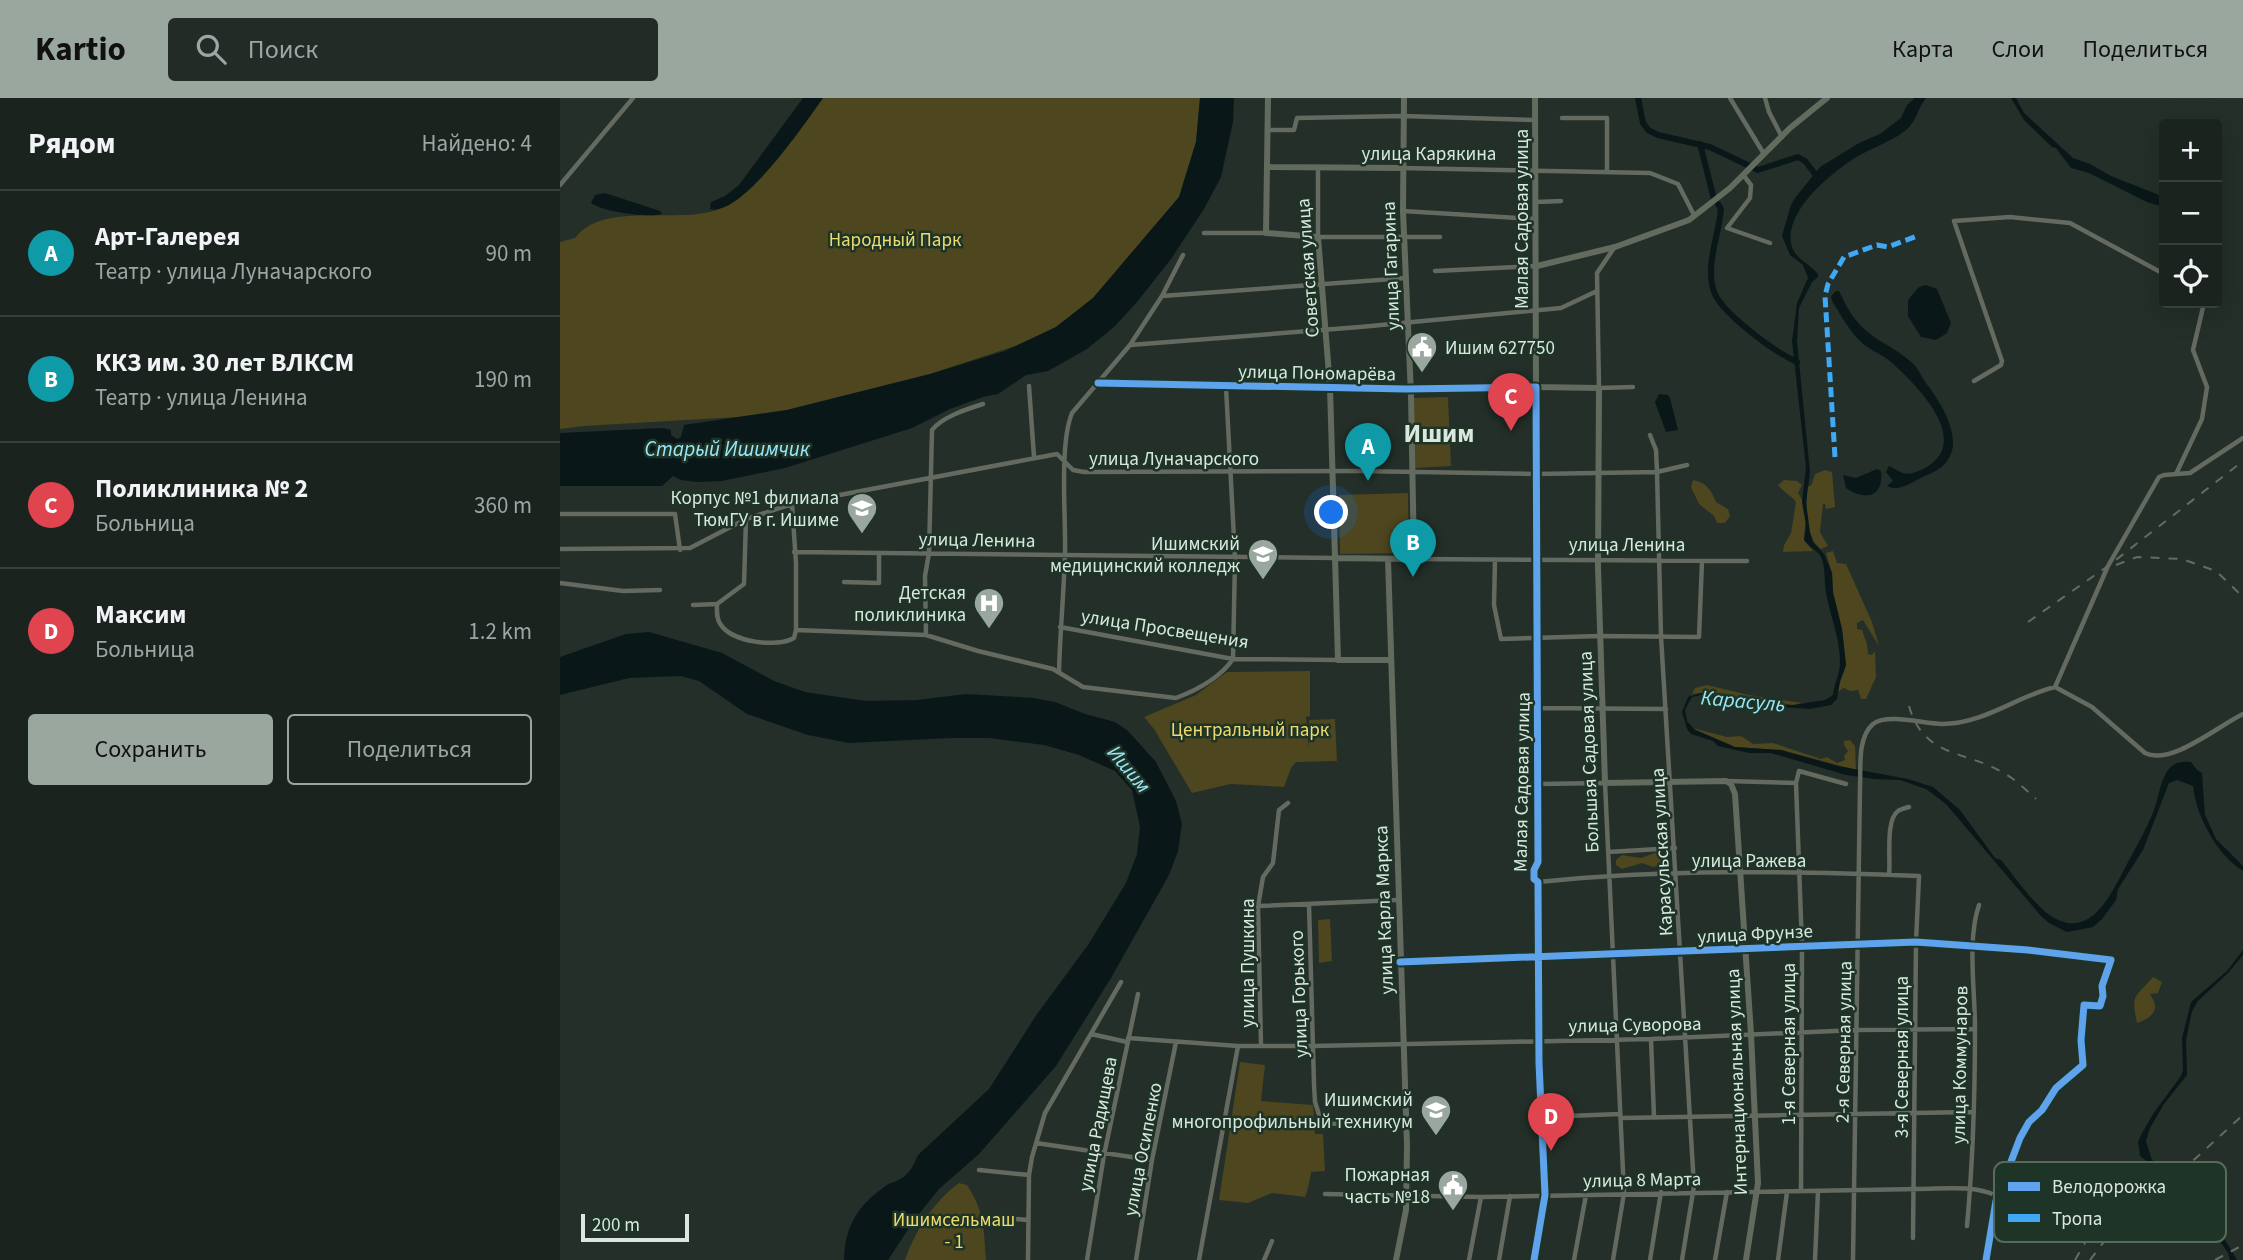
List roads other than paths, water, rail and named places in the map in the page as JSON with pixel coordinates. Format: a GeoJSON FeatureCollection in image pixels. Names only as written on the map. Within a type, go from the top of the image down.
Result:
{"type":"FeatureCollection","features":[{"type":"Feature","properties":{"kind":"main road"},"geometry":{"type":"LineString","coordinates":[[1268,98],[1266,233],[1318,237]]}},
{"type":"Feature","properties":{"kind":"main road","name":"улица Гагарина"},"geometry":{"type":"LineString","coordinates":[[1404,98],[1402,168],[1414,559]]}},
{"type":"Feature","properties":{"kind":"main road","name":"Малая Садовая улица"},"geometry":{"type":"LineString","coordinates":[[1535,98],[1538,311],[1536,387]]}},
{"type":"Feature","properties":{"kind":"main road"},"geometry":{"type":"LineString","coordinates":[[1537,266],[1615,247],[1695,216],[1744,176],[1782,137],[1827,98]]}},
{"type":"Feature","properties":{"kind":"main road","name":"улица Карякина"},"geometry":{"type":"LineString","coordinates":[[1267,167],[1402,168]]}},
{"type":"Feature","properties":{"kind":"main road","name":"Советская улица"},"geometry":{"type":"LineString","coordinates":[[1318,237],[1330,387],[1338,660]]}},
{"type":"Feature","properties":{"kind":"main road","name":"улица Пономарёва"},"geometry":{"type":"LineString","coordinates":[[1536,387],[1600,388]]}},
{"type":"Feature","properties":{"kind":"main road","name":"Большая Садовая улица"},"geometry":{"type":"LineString","coordinates":[[1600,388],[1598,560],[1605,783]]}},
{"type":"Feature","properties":{"kind":"main road","name":"улица Ленина"},"geometry":{"type":"LineString","coordinates":[[1336,558],[1414,559]]}},
{"type":"Feature","properties":{"kind":"main road","name":"улица Карла Маркса"},"geometry":{"type":"LineString","coordinates":[[1388,559],[1407,1196],[1396,1260]]}},
{"type":"Feature","properties":{"kind":"main road","name":"улица Просвещения"},"geometry":{"type":"LineString","coordinates":[[1338,660],[1390,660]]}},
{"type":"Feature","properties":{"kind":"main road"},"geometry":{"type":"LineString","coordinates":[[1605,783],[1726,781]]}},
{"type":"Feature","properties":{"kind":"main road","name":"Интернациональная улица"},"geometry":{"type":"LineString","coordinates":[[1726,781],[1731,784],[1735,794],[1755,1116],[1757,1192],[1746,1260]]}},
{"type":"Feature","properties":{"kind":"street"},"geometry":{"type":"LineString","coordinates":[[560,186],[633,98]]}},
{"type":"Feature","properties":{"kind":"street"},"geometry":{"type":"LineString","coordinates":[[1730,98],[1765,154]]}},
{"type":"Feature","properties":{"kind":"street"},"geometry":{"type":"LineString","coordinates":[[1765,98],[1782,137]]}},
{"type":"Feature","properties":{"kind":"street"},"geometry":{"type":"LineString","coordinates":[[1267,130],[1294,130],[1297,118],[1403,116],[1536,120]]}},
{"type":"Feature","properties":{"kind":"street"},"geometry":{"type":"LineString","coordinates":[[1562,118],[1607,118],[1607,172]]}},
{"type":"Feature","properties":{"kind":"street","name":"Советская улица"},"geometry":{"type":"LineString","coordinates":[[1318,168],[1318,237]]}},
{"type":"Feature","properties":{"kind":"street","name":"улица Карякина"},"geometry":{"type":"LineString","coordinates":[[1402,168],[1650,173],[1678,184],[1695,216]]}},
{"type":"Feature","properties":{"kind":"street"},"geometry":{"type":"LineString","coordinates":[[1744,176],[1751,185],[1750,198],[1727,228],[1770,243]]}},
{"type":"Feature","properties":{"kind":"street"},"geometry":{"type":"LineString","coordinates":[[1536,202],[1561,201]]}},
{"type":"Feature","properties":{"kind":"street"},"geometry":{"type":"LineString","coordinates":[[1403,211],[1536,219]]}},
{"type":"Feature","properties":{"kind":"street"},"geometry":{"type":"LineString","coordinates":[[1974,381],[2001,365],[2002,361],[1954,222],[2010,217],[2070,223],[2159,271]]}},
{"type":"Feature","properties":{"kind":"street"},"geometry":{"type":"LineString","coordinates":[[1204,233],[1266,233]]}},
{"type":"Feature","properties":{"kind":"street"},"geometry":{"type":"LineString","coordinates":[[1318,237],[1440,237]]}},
{"type":"Feature","properties":{"kind":"street","name":"Большая Садовая улица"},"geometry":{"type":"LineString","coordinates":[[1600,388],[1597,273],[1615,247]]}},
{"type":"Feature","properties":{"kind":"street"},"geometry":{"type":"LineString","coordinates":[[1059,673],[1069,421],[1072,413],[1130,345],[1162,296],[1183,255]]}},
{"type":"Feature","properties":{"kind":"street"},"geometry":{"type":"LineString","coordinates":[[1435,271],[1537,266]]}},
{"type":"Feature","properties":{"kind":"street"},"geometry":{"type":"LineString","coordinates":[[1162,296],[1406,278]]}},
{"type":"Feature","properties":{"kind":"street"},"geometry":{"type":"LineString","coordinates":[[1130,345],[1538,311],[1561,308],[1597,291]]}},
{"type":"Feature","properties":{"kind":"street"},"geometry":{"type":"LineString","coordinates":[[2176,474],[2202,419],[2207,387],[2193,351],[2203,308]]}},
{"type":"Feature","properties":{"kind":"street","name":"улица Пономарёва"},"geometry":{"type":"LineString","coordinates":[[1098,383],[1410,389],[1536,387]]}},
{"type":"Feature","properties":{"kind":"street"},"geometry":{"type":"LineString","coordinates":[[1029,386],[1034,457]]}},
{"type":"Feature","properties":{"kind":"street"},"geometry":{"type":"LineString","coordinates":[[796,630],[926,635],[1053,669],[1083,687],[1176,698],[1190,693],[1226,670],[1233,659],[1235,558],[1226,387]]}},
{"type":"Feature","properties":{"kind":"street","name":"Малая Садовая улица"},"geometry":{"type":"LineString","coordinates":[[1534,1260],[1545,1195],[1538,1041],[1538,882],[1534,879],[1538,862],[1536,387]]}},
{"type":"Feature","properties":{"kind":"street","name":"улица Пономарёва"},"geometry":{"type":"LineString","coordinates":[[1600,388],[1633,387]]}},
{"type":"Feature","properties":{"kind":"street"},"geometry":{"type":"LineString","coordinates":[[926,635],[925,576],[929,553],[933,428],[983,404]]}},
{"type":"Feature","properties":{"kind":"street"},"geometry":{"type":"LineString","coordinates":[[1650,435],[1656,450],[1657,472],[1687,465]]}},
{"type":"Feature","properties":{"kind":"street"},"geometry":{"type":"LineString","coordinates":[[2243,438],[2190,473],[2159,477],[2108,566],[2055,687],[2092,707],[2152,757],[2172,754],[2243,714]]}},
{"type":"Feature","properties":{"kind":"street","name":"улица Луначарского"},"geometry":{"type":"LineString","coordinates":[[560,549],[680,550],[697,545],[746,519],[792,504],[1057,454],[1073,470],[1084,472],[1657,472]]}},
{"type":"Feature","properties":{"kind":"street","name":"Карасульская улица"},"geometry":{"type":"LineString","coordinates":[[1657,472],[1661,636],[1692,1116],[1694,1191],[1682,1260]]}},
{"type":"Feature","properties":{"kind":"street"},"geometry":{"type":"LineString","coordinates":[[716,604],[718,622],[738,636],[765,643],[781,643],[793,638],[796,630],[796,563],[792,504]]}},
{"type":"Feature","properties":{"kind":"street"},"geometry":{"type":"LineString","coordinates":[[560,514],[676,514],[680,550]]}},
{"type":"Feature","properties":{"kind":"street"},"geometry":{"type":"LineString","coordinates":[[693,605],[716,604],[744,584],[746,519]]}},
{"type":"Feature","properties":{"kind":"street","name":"улица Ленина"},"geometry":{"type":"LineString","coordinates":[[794,552],[1336,558]]}},
{"type":"Feature","properties":{"kind":"street"},"geometry":{"type":"LineString","coordinates":[[844,582],[879,583],[879,553]]}},
{"type":"Feature","properties":{"kind":"street","name":"улица Ленина"},"geometry":{"type":"LineString","coordinates":[[1414,559],[1746,561]]}},
{"type":"Feature","properties":{"kind":"street"},"geometry":{"type":"LineString","coordinates":[[1494,560],[1493,605],[1502,639],[1699,637],[1702,561]]}},
{"type":"Feature","properties":{"kind":"street"},"geometry":{"type":"LineString","coordinates":[[560,583],[624,591],[660,590]]}},
{"type":"Feature","properties":{"kind":"street","name":"улица Просвещения"},"geometry":{"type":"LineString","coordinates":[[1060,626],[1233,659],[1338,660]]}},
{"type":"Feature","properties":{"kind":"street","name":"2-я Северная улица"},"geometry":{"type":"LineString","coordinates":[[1853,1260],[1860,782],[1864,737],[1876,722],[1885,719],[1944,724],[1984,716],[2055,687]]}},
{"type":"Feature","properties":{"kind":"street"},"geometry":{"type":"LineString","coordinates":[[1538,708],[1666,709]]}},
{"type":"Feature","properties":{"kind":"street","name":"1-я Северная улица"},"geometry":{"type":"LineString","coordinates":[[1801,1191],[1802,947],[1796,783],[1799,771],[1846,784]]}},
{"type":"Feature","properties":{"kind":"street"},"geometry":{"type":"LineString","coordinates":[[1726,781],[1796,783]]}},
{"type":"Feature","properties":{"kind":"street"},"geometry":{"type":"LineString","coordinates":[[1537,784],[1605,783]]}},
{"type":"Feature","properties":{"kind":"street","name":"Большая Садовая улица"},"geometry":{"type":"LineString","coordinates":[[1605,783],[1624,1193],[1613,1260]]}},
{"type":"Feature","properties":{"kind":"street","name":"улица Пушкина"},"geometry":{"type":"LineString","coordinates":[[1261,1046],[1258,906],[1263,877],[1273,863],[1279,810],[1288,803]]}},
{"type":"Feature","properties":{"kind":"street"},"geometry":{"type":"LineString","coordinates":[[1889,875],[1889,840],[1893,816],[1897,811],[1909,807]]}},
{"type":"Feature","properties":{"kind":"street"},"geometry":{"type":"LineString","coordinates":[[1608,852],[1675,848]]}},
{"type":"Feature","properties":{"kind":"street","name":"улица Ражева"},"geometry":{"type":"LineString","coordinates":[[1538,882],[1609,874],[1798,873],[1919,876]]}},
{"type":"Feature","properties":{"kind":"street","name":"3-я Северная улица"},"geometry":{"type":"LineString","coordinates":[[1913,1238],[1919,876]]}},
{"type":"Feature","properties":{"kind":"street"},"geometry":{"type":"LineString","coordinates":[[1258,906],[1398,901]]}},
{"type":"Feature","properties":{"kind":"street","name":"улица Горького"},"geometry":{"type":"LineString","coordinates":[[1309,904],[1316,1104],[1322,1124],[1406,1122]]}},
{"type":"Feature","properties":{"kind":"street","name":"улица Коммунаров"},"geometry":{"type":"LineString","coordinates":[[1967,1226],[1974,1112],[1975,917],[1979,905]]}},
{"type":"Feature","properties":{"kind":"street","name":"улица Фрунзе"},"geometry":{"type":"LineString","coordinates":[[1400,962],[1916,942],[2111,960],[2102,986],[2100,1006],[2084,1005],[2081,1041],[2083,1065],[2056,1088],[2042,1110],[2029,1122],[2010,1162]]}},
{"type":"Feature","properties":{"kind":"street"},"geometry":{"type":"LineString","coordinates":[[1029,1260],[1030,1175],[1035,1143],[1045,1113],[1121,982]]}},
{"type":"Feature","properties":{"kind":"street","name":"улица Радищева"},"geometry":{"type":"LineString","coordinates":[[1087,1260],[1104,1154],[1138,994]]}},
{"type":"Feature","properties":{"kind":"street","name":"улица Суворова"},"geometry":{"type":"LineString","coordinates":[[1091,1034],[1128,1040],[1238,1046],[1313,1046],[1975,1029]]}},
{"type":"Feature","properties":{"kind":"street"},"geometry":{"type":"LineString","coordinates":[[1651,1039],[1654,1117]]}},
{"type":"Feature","properties":{"kind":"street","name":"улица Осипенко"},"geometry":{"type":"LineString","coordinates":[[1136,1260],[1152,1160],[1176,1042]]}},
{"type":"Feature","properties":{"kind":"street"},"geometry":{"type":"LineString","coordinates":[[1199,1260],[1238,1046]]}},
{"type":"Feature","properties":{"kind":"street"},"geometry":{"type":"LineString","coordinates":[[1541,1117],[1974,1112]]}},
{"type":"Feature","properties":{"kind":"street"},"geometry":{"type":"LineString","coordinates":[[1035,1143],[1152,1160]]}},
{"type":"Feature","properties":{"kind":"street"},"geometry":{"type":"LineString","coordinates":[[979,1170],[1030,1175]]}},
{"type":"Feature","properties":{"kind":"street","name":"улица 8 Марта"},"geometry":{"type":"LineString","coordinates":[[1325,1194],[1481,1197],[1694,1191],[1970,1189],[1994,1195]]}},
{"type":"Feature","properties":{"kind":"street"},"geometry":{"type":"LineString","coordinates":[[1815,1260],[1818,1191]]}},
{"type":"Feature","properties":{"kind":"street"},"geometry":{"type":"LineString","coordinates":[[1650,1260],[1661,1192]]}},
{"type":"Feature","properties":{"kind":"street"},"geometry":{"type":"LineString","coordinates":[[1715,1260],[1727,1192]]}},
{"type":"Feature","properties":{"kind":"street"},"geometry":{"type":"LineString","coordinates":[[1778,1260],[1787,1192]]}},
{"type":"Feature","properties":{"kind":"street"},"geometry":{"type":"LineString","coordinates":[[1574,1260],[1586,1195]]}},
{"type":"Feature","properties":{"kind":"street"},"geometry":{"type":"LineString","coordinates":[[1499,1260],[1510,1196]]}},
{"type":"Feature","properties":{"kind":"street"},"geometry":{"type":"LineString","coordinates":[[1469,1260],[1481,1197]]}},
{"type":"Feature","properties":{"kind":"street"},"geometry":{"type":"LineString","coordinates":[[1986,1260],[1994,1213]]}},
{"type":"Feature","properties":{"kind":"street"},"geometry":{"type":"LineString","coordinates":[[989,1217],[1028,1220]]}},
{"type":"Feature","properties":{"kind":"street"},"geometry":{"type":"LineString","coordinates":[[1264,1260],[1272,1241]]}},
{"type":"Feature","properties":{"kind":"water"},"geometry":{"type":"Polygon","coordinates":[[[803,98],[823,98],[788,146],[755,184],[723,208],[710,209],[711,202],[725,196],[739,185],[803,98]]]}},
{"type":"Feature","properties":{"kind":"water","name":"Старый Ишимчик"},"geometry":{"type":"Polygon","coordinates":[[[1200,98],[1234,98],[1233,122],[1221,177],[1204,209],[1171,259],[1115,326],[1087,349],[1048,371],[1026,375],[998,394],[950,409],[912,428],[785,468],[722,481],[697,482],[673,476],[662,486],[560,486],[560,433],[663,428],[671,430],[671,435],[677,439],[681,437],[684,425],[787,410],[930,374],[1005,351],[1056,327],[1093,298],[1179,197],[1196,142],[1200,98]]]}},
{"type":"Feature","properties":{"kind":"water","name":"Карасуль"},"geometry":{"type":"Polygon","coordinates":[[[1915,98],[1926,98],[1910,126],[1893,139],[1858,156],[1823,182],[1801,207],[1791,234],[1794,251],[1818,274],[1799,308],[1797,341],[1810,472],[1806,503],[1810,532],[1832,573],[1833,592],[1842,629],[1846,665],[1837,699],[1831,705],[1810,709],[1767,706],[1701,695],[1692,697],[1689,702],[1685,710],[1687,721],[1695,730],[1735,747],[1781,750],[1933,787],[1960,810],[1995,858],[2001,860],[2038,905],[2051,916],[2065,922],[2077,923],[2097,912],[2119,879],[2148,825],[2165,774],[2176,764],[2191,762],[2202,773],[2205,815],[2216,839],[2243,866],[2243,871],[2225,855],[2209,834],[2198,810],[2193,786],[2177,780],[2169,783],[2143,850],[2118,889],[2116,900],[2093,927],[2067,932],[2049,923],[1946,804],[1926,789],[1900,780],[1846,775],[1771,753],[1749,753],[1718,746],[1713,741],[1691,734],[1682,712],[1688,697],[1701,693],[1793,705],[1825,700],[1833,695],[1840,667],[1840,653],[1826,593],[1822,559],[1804,540],[1806,525],[1802,502],[1806,467],[1792,341],[1797,303],[1808,278],[1803,265],[1790,255],[1782,236],[1791,205],[1820,167],[1859,143],[1880,134],[1901,118],[1907,105],[1915,98]]]}},
{"type":"Feature","properties":{"kind":"water"},"geometry":{"type":"Polygon","coordinates":[[[2011,98],[2016,98],[2024,113],[2073,158],[2159,195],[2159,206],[2089,173],[2071,168],[2056,148],[2024,120],[2011,98]]]}},
{"type":"Feature","properties":{"kind":"water"},"geometry":{"type":"Polygon","coordinates":[[[605,193],[660,211],[662,214],[626,213],[591,203],[595,195],[605,193]]]}},
{"type":"Feature","properties":{"kind":"water"},"geometry":{"type":"Polygon","coordinates":[[[1926,285],[1937,289],[1951,323],[1947,333],[1936,340],[1921,337],[1908,316],[1908,300],[1919,287],[1926,285]]]}},
{"type":"Feature","properties":{"kind":"water"},"geometry":{"type":"Polygon","coordinates":[[[1839,291],[1862,327],[1915,366],[1948,420],[1953,445],[1950,457],[1941,467],[1902,487],[1887,486],[1893,481],[1886,472],[1889,466],[1908,474],[1923,469],[1938,458],[1944,445],[1943,430],[1936,414],[1914,385],[1891,362],[1864,344],[1852,332],[1832,301],[1831,296],[1839,291]]]}},
{"type":"Feature","properties":{"kind":"water"},"geometry":{"type":"Polygon","coordinates":[[[1659,394],[1668,395],[1670,398],[1678,430],[1666,432],[1655,402],[1659,394]]]}},
{"type":"Feature","properties":{"kind":"water"},"geometry":{"type":"Polygon","coordinates":[[[1877,469],[1881,471],[1881,480],[1876,492],[1860,495],[1846,488],[1843,475],[1856,478],[1877,469]]]}},
{"type":"Feature","properties":{"kind":"water"},"geometry":{"type":"Polygon","coordinates":[[[649,632],[722,653],[774,681],[805,692],[866,701],[917,700],[966,694],[1055,702],[1115,722],[1128,731],[1156,762],[1176,801],[1182,824],[1178,851],[1169,875],[1111,978],[1056,1066],[979,1154],[939,1189],[888,1260],[844,1260],[850,1226],[868,1200],[905,1176],[918,1155],[989,1089],[1037,1014],[1088,945],[1126,883],[1137,854],[1140,827],[1132,790],[1115,771],[1079,755],[1044,745],[989,738],[849,743],[808,735],[747,714],[699,681],[681,676],[629,678],[560,695],[560,657],[626,634],[649,632]]]}},
{"type":"Feature","properties":{"kind":"water"},"geometry":{"type":"Polygon","coordinates":[[[2243,950],[2243,955],[2229,972],[2198,1001],[2192,1011],[2186,1040],[2187,1075],[2164,1104],[2150,1128],[2146,1141],[2155,1162],[2148,1162],[2140,1156],[2138,1142],[2153,1114],[2181,1076],[2182,1038],[2191,1002],[2227,971],[2243,950]]]}},
{"type":"Feature","properties":{"kind":"water"},"geometry":{"type":"Polygon","coordinates":[[[2221,1242],[2226,1242],[2237,1260],[2230,1260],[2221,1242]]]}},
{"type":"Feature","properties":{"kind":"waterway"},"geometry":{"type":"LineString","coordinates":[[1638,98],[1643,123],[1648,130],[1658,135],[1710,147],[1758,170],[1798,157],[1805,161],[1819,179]]}},
{"type":"Feature","properties":{"kind":"waterway"},"geometry":{"type":"LineString","coordinates":[[1700,144],[1714,199]]}},
{"type":"Feature","properties":{"kind":"waterway"},"geometry":{"type":"LineString","coordinates":[[1718,204],[1721,209],[1720,219],[1711,269],[1717,298],[1736,320],[1775,350],[1797,362]]}},
{"type":"Feature","properties":{"kind":"railway"},"geometry":{"type":"LineString","coordinates":[[2028,622],[2108,566],[2243,461]]}},
{"type":"Feature","properties":{"kind":"railway"},"geometry":{"type":"LineString","coordinates":[[2116,565],[2137,557],[2182,559],[2216,571],[2243,597]]}},
{"type":"Feature","properties":{"kind":"railway"},"geometry":{"type":"LineString","coordinates":[[1909,706],[1916,723],[1935,744],[2002,772],[2036,799]]}},
{"type":"Feature","properties":{"kind":"railway"},"geometry":{"type":"LineString","coordinates":[[2192,1162],[2243,1115]]}},
{"type":"Feature","properties":{"kind":"railway"},"geometry":{"type":"LineString","coordinates":[[2075,1260],[2085,1242]]}},
{"type":"Feature","properties":{"kind":"railway"},"geometry":{"type":"LineString","coordinates":[[2090,1260],[2104,1242]]}},
{"type":"Feature","properties":{"kind":"railway"},"geometry":{"type":"LineString","coordinates":[[2215,1260],[2243,1245]]}},
{"type":"Feature","properties":{"kind":"place","name":"Ишим 627750"},"geometry":{"type":"Point","coordinates":[1422,374]}},
{"type":"Feature","properties":{"kind":"place","name":"Поликлиника № 2"},"geometry":{"type":"Point","coordinates":[1511,431]}},
{"type":"Feature","properties":{"kind":"place","name":"Арт-Галерея"},"geometry":{"type":"Point","coordinates":[1368,481]}},
{"type":"Feature","properties":{"kind":"place","name":"Корпус №1 филиала ТюмГУ в г. Ишиме"},"geometry":{"type":"Point","coordinates":[862,535]}},
{"type":"Feature","properties":{"kind":"place","name":"ККЗ им. 30 лет ВЛКСМ"},"geometry":{"type":"Point","coordinates":[1413,577]}},
{"type":"Feature","properties":{"kind":"place","name":"Ишимский медицинский колледж"},"geometry":{"type":"Point","coordinates":[1263,581]}},
{"type":"Feature","properties":{"kind":"place","name":"Детская поликлиника"},"geometry":{"type":"Point","coordinates":[989,630]}},
{"type":"Feature","properties":{"kind":"place","name":"Ишимский многопрофильный техникум"},"geometry":{"type":"Point","coordinates":[1436,1137]}},
{"type":"Feature","properties":{"kind":"place","name":"Максим"},"geometry":{"type":"Point","coordinates":[1551,1151]}},
{"type":"Feature","properties":{"kind":"place","name":"Пожарная часть №18"},"geometry":{"type":"Point","coordinates":[1453,1212]}},
{"type":"Feature","properties":{"kind":"district","name":"Ишим"},"geometry":{"type":"Point","coordinates":[1439,433]}},
{"type":"Feature","properties":{"kind":"park label","name":"Народный Парк"},"geometry":{"type":"Point","coordinates":[895,239]}},
{"type":"Feature","properties":{"kind":"park label","name":"Центральный парк"},"geometry":{"type":"Point","coordinates":[1250,729]}},
{"type":"Feature","properties":{"kind":"park label","name":"Ишимсельмаш - 1"},"geometry":{"type":"Point","coordinates":[954,1230]}}]}
